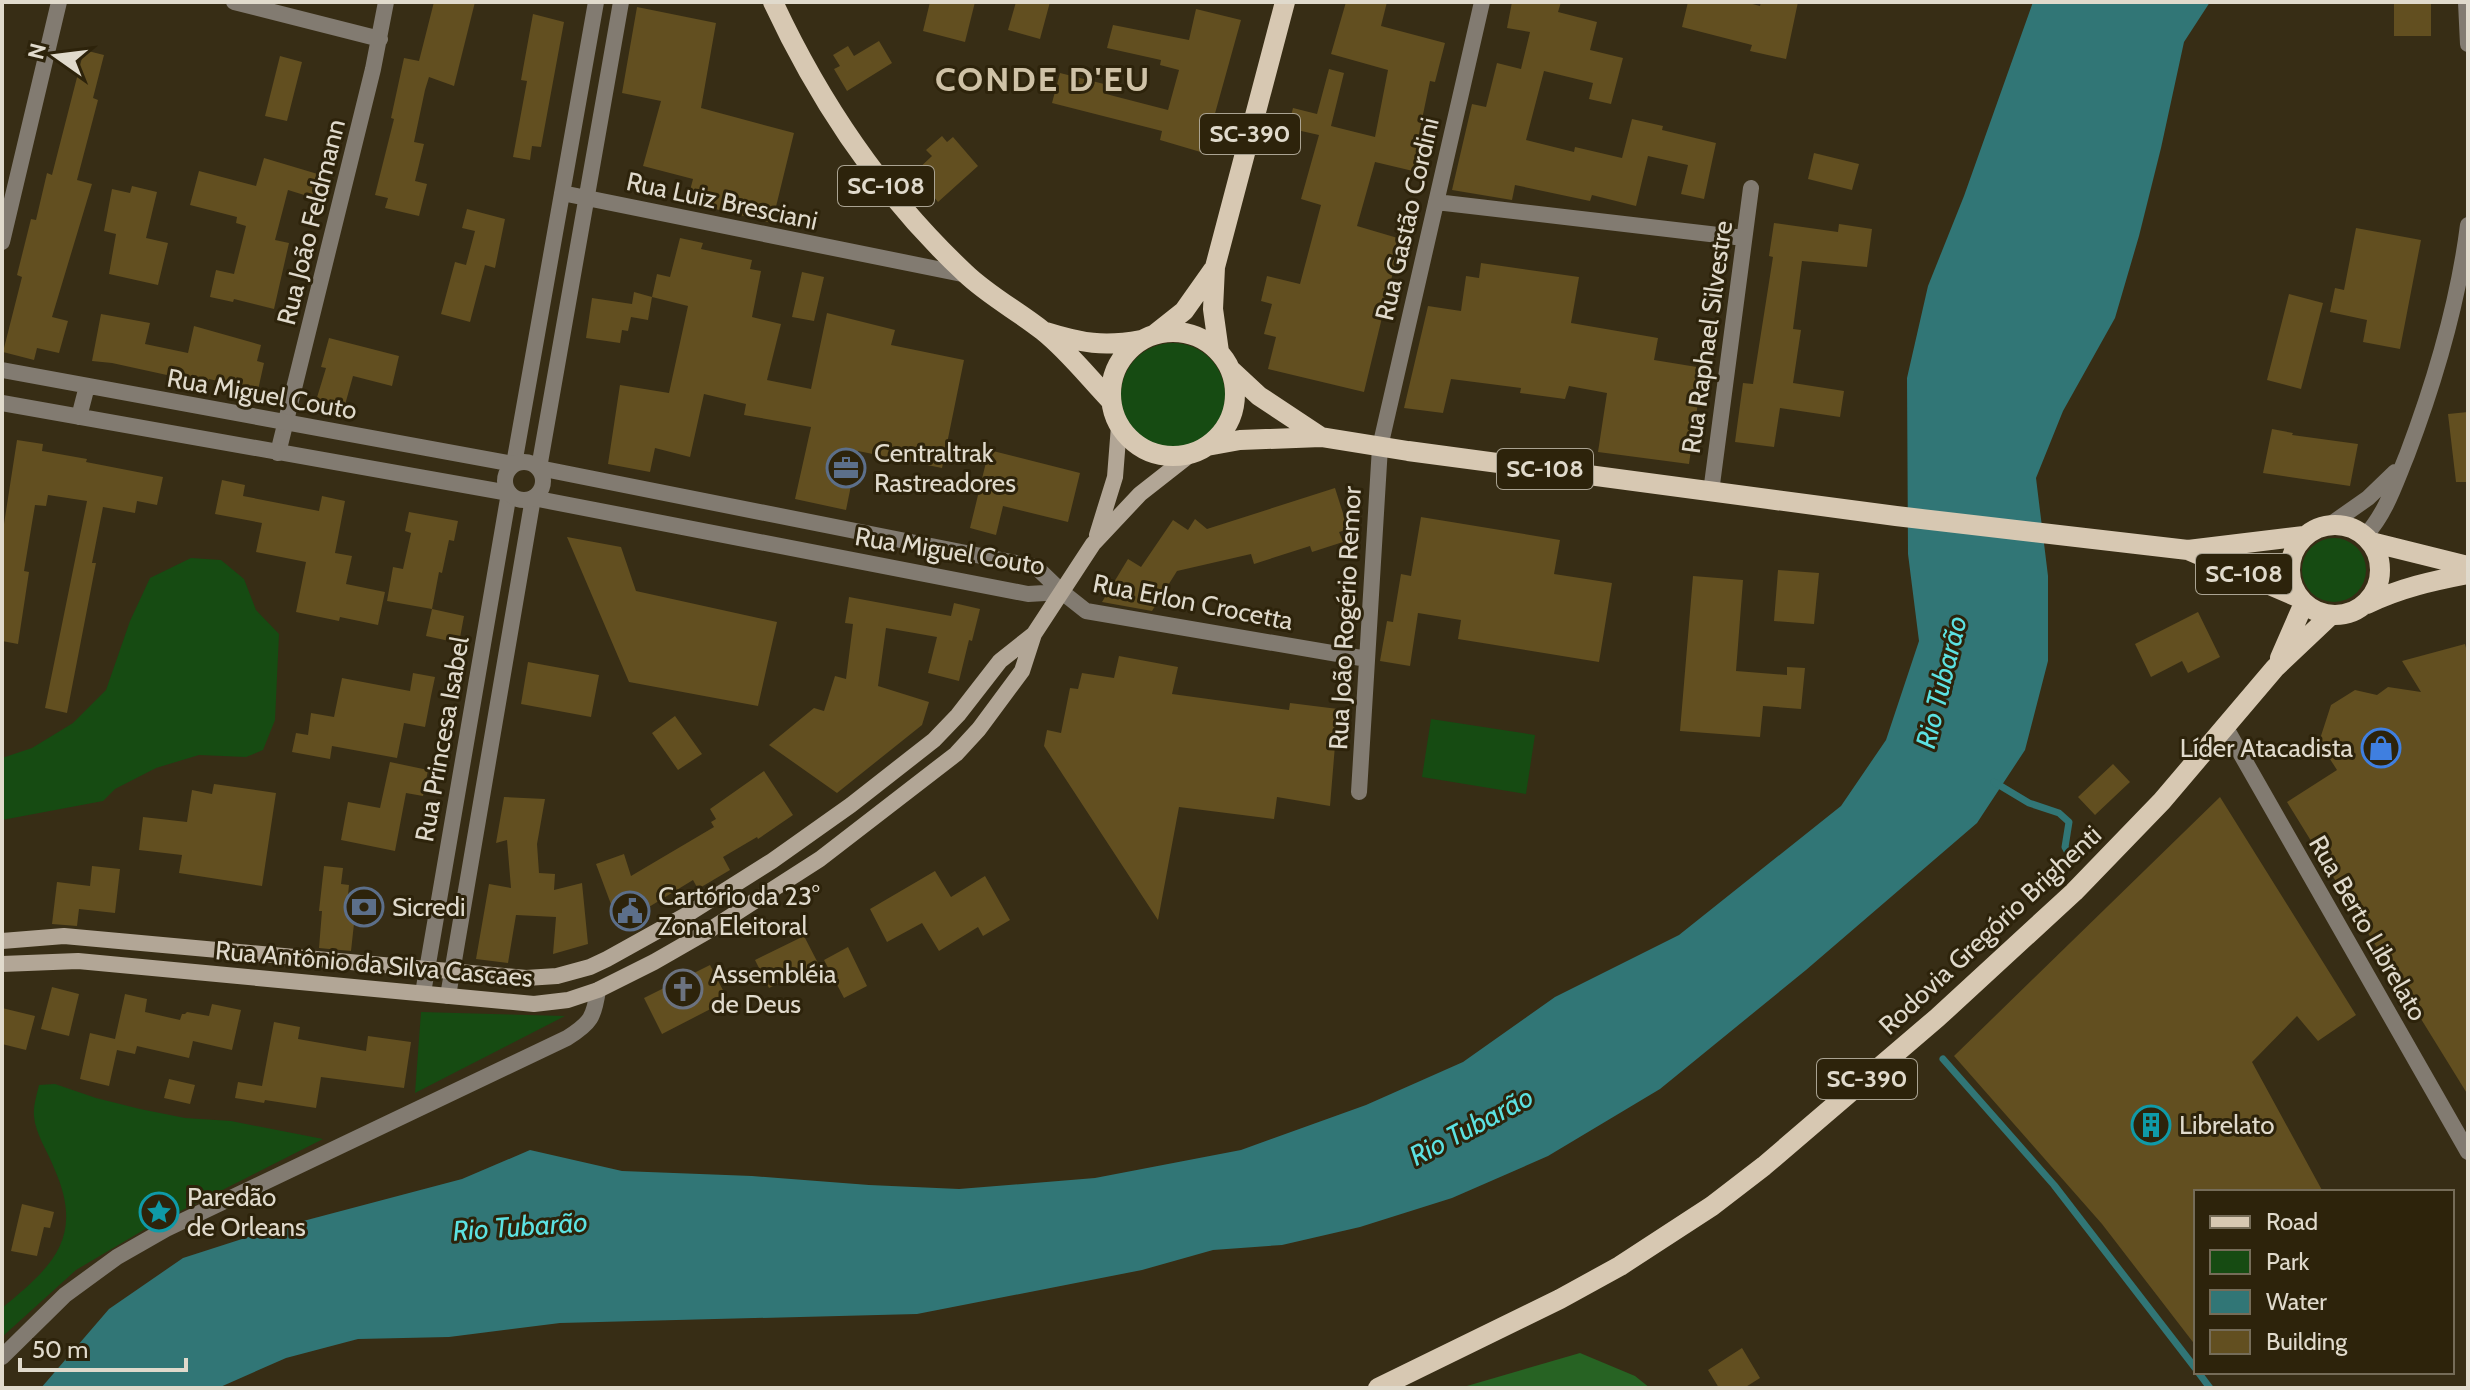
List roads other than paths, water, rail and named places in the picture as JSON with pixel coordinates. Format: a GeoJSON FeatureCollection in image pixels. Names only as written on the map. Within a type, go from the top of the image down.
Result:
{"type":"FeatureCollection","features":[{"type":"Feature","properties":{"kind":"main road","name":"SC-108"},"geometry":{"type":"LineString","coordinates":[[773,2],[821,96],[900,204],[967,275],[1045,332],[1111,401]]}},
{"type":"Feature","properties":{"kind":"main road","name":"SC-390"},"geometry":{"type":"LineString","coordinates":[[1219,352],[1213,309],[1215,267],[1285,2]]}},
{"type":"Feature","properties":{"kind":"main road","name":"SC-390"},"geometry":{"type":"LineString","coordinates":[[1148,337],[1184,311],[1215,267]]}},
{"type":"Feature","properties":{"kind":"main road"},"geometry":{"type":"LineString","coordinates":[[1173,331],[1206,341],[1219,352],[1231,370],[1235,391],[1232,413],[1222,432],[1199,450],[1171,457],[1150,453],[1133,442],[1119,426],[1111,401],[1111,383],[1127,352],[1148,337],[1173,331]]}},
{"type":"Feature","properties":{"kind":"main road","name":"SC-108"},"geometry":{"type":"LineString","coordinates":[[1045,332],[1096,344],[1116,345],[1148,337]]}},
{"type":"Feature","properties":{"kind":"main road","name":"SC-108"},"geometry":{"type":"LineString","coordinates":[[1231,370],[1259,396],[1321,437]]}},
{"type":"Feature","properties":{"kind":"main road","name":"Rua Antônio da Silva Cascaes"},"geometry":{"type":"LineString","coordinates":[[1093,544],[1115,477],[1119,426]]}},
{"type":"Feature","properties":{"kind":"main road","name":"SC-108"},"geometry":{"type":"LineString","coordinates":[[1199,450],[1255,439],[1321,437],[1711,492],[2181,549],[2304,536]]}},
{"type":"Feature","properties":{"kind":"main road","name":"Rua Antônio da Silva Cascaes"},"geometry":{"type":"LineString","coordinates":[[2,964],[78,961],[534,1004],[568,1000],[598,990],[678,949],[786,882],[860,830],[956,754],[979,729],[1022,671],[1034,634],[1093,544],[1140,494],[1199,450]]}},
{"type":"Feature","properties":{"kind":"main road"},"geometry":{"type":"LineString","coordinates":[[2468,566],[2368,539],[2355,529],[2331,524],[2304,536],[2291,559],[2289,573],[2302,601],[2317,611],[2331,615],[2346,614],[2390,592],[2415,584],[2468,574]]}},
{"type":"Feature","properties":{"kind":"main road"},"geometry":{"type":"LineString","coordinates":[[2360,608],[2371,598],[2378,584],[2380,569],[2377,555],[2368,539]]}},
{"type":"Feature","properties":{"kind":"main road","name":"SC-108"},"geometry":{"type":"LineString","coordinates":[[2181,549],[2302,601]]}},
{"type":"Feature","properties":{"kind":"main road","name":"Rodovia Gregório Brighenti"},"geometry":{"type":"LineString","coordinates":[[2275,668],[2302,601]]}},
{"type":"Feature","properties":{"kind":"main road","name":"Rodovia Gregório Brighenti"},"geometry":{"type":"LineString","coordinates":[[1378,1388],[1608,1273],[1733,1190],[1830,1111],[2003,959],[2122,844],[2275,668],[2331,615]]}},
{"type":"Feature","properties":{"kind":"main road","name":"Rua Antônio da Silva Cascaes"},"geometry":{"type":"LineString","coordinates":[[2,941],[64,936],[541,978],[590,967],[654,934],[772,861],[906,763],[946,729],[1000,661],[1034,634]]}},
{"type":"Feature","properties":{"kind":"main road"},"geometry":{"type":"LineString","coordinates":[[906,763],[920,783]]}},
{"type":"Feature","properties":{"kind":"main road"},"geometry":{"type":"LineString","coordinates":[[772,861],[786,882]]}},
{"type":"Feature","properties":{"kind":"main road"},"geometry":{"type":"LineString","coordinates":[[590,967],[598,990]]}},
{"type":"Feature","properties":{"kind":"street"},"geometry":{"type":"LineString","coordinates":[[2,242],[59,2]]}},
{"type":"Feature","properties":{"kind":"street"},"geometry":{"type":"LineString","coordinates":[[234,2],[380,39]]}},
{"type":"Feature","properties":{"kind":"street","name":"Rua João Feldmann"},"geometry":{"type":"LineString","coordinates":[[278,453],[380,39],[386,2]]}},
{"type":"Feature","properties":{"kind":"street"},"geometry":{"type":"LineString","coordinates":[[514,464],[596,2]]}},
{"type":"Feature","properties":{"kind":"street"},"geometry":{"type":"LineString","coordinates":[[539,468],[524,461],[514,464],[504,481],[509,493],[520,500],[533,498],[543,484],[539,468],[621,2]]}},
{"type":"Feature","properties":{"kind":"street","name":"Rua Gastão Cordini"},"geometry":{"type":"LineString","coordinates":[[1380,447],[1482,2]]}},
{"type":"Feature","properties":{"kind":"street"},"geometry":{"type":"LineString","coordinates":[[2466,2],[2468,44]]}},
{"type":"Feature","properties":{"kind":"street","name":"Rua Raphael Silvestre"},"geometry":{"type":"LineString","coordinates":[[1711,492],[1751,188]]}},
{"type":"Feature","properties":{"kind":"street","name":"Rua Luiz Bresciani"},"geometry":{"type":"LineString","coordinates":[[562,193],[967,275]]}},
{"type":"Feature","properties":{"kind":"street"},"geometry":{"type":"LineString","coordinates":[[1436,202],[1744,238]]}},
{"type":"Feature","properties":{"kind":"street"},"geometry":{"type":"LineString","coordinates":[[2368,539],[2404,462],[2440,358],[2468,225]]}},
{"type":"Feature","properties":{"kind":"street","name":"Rua Miguel Couto"},"geometry":{"type":"LineString","coordinates":[[2,370],[514,464]]}},
{"type":"Feature","properties":{"kind":"street"},"geometry":{"type":"LineString","coordinates":[[79,417],[87,386]]}},
{"type":"Feature","properties":{"kind":"street","name":"Rua Miguel Couto"},"geometry":{"type":"LineString","coordinates":[[2,403],[509,493]]}},
{"type":"Feature","properties":{"kind":"street","name":"Rua João Rogério Remor"},"geometry":{"type":"LineString","coordinates":[[1359,792],[1380,447]]}},
{"type":"Feature","properties":{"kind":"street"},"geometry":{"type":"LineString","coordinates":[[2331,524],[2386,483],[2404,462]]}},
{"type":"Feature","properties":{"kind":"street","name":"Rua Miguel Couto"},"geometry":{"type":"LineString","coordinates":[[539,468],[1036,567],[1062,592]]}},
{"type":"Feature","properties":{"kind":"street"},"geometry":{"type":"LineString","coordinates":[[638,518],[643,489]]}},
{"type":"Feature","properties":{"kind":"street","name":"Rua Princesa Isabel"},"geometry":{"type":"LineString","coordinates":[[423,993],[509,493]]}},
{"type":"Feature","properties":{"kind":"street","name":"Rua Miguel Couto"},"geometry":{"type":"LineString","coordinates":[[533,498],[1028,594],[1062,592]]}},
{"type":"Feature","properties":{"kind":"street","name":"Rua Princesa Isabel"},"geometry":{"type":"LineString","coordinates":[[448,996],[533,498]]}},
{"type":"Feature","properties":{"kind":"street"},"geometry":{"type":"LineString","coordinates":[[750,540],[758,512]]}},
{"type":"Feature","properties":{"kind":"street","name":"Rua Erlon Crocetta"},"geometry":{"type":"LineString","coordinates":[[1062,592],[1086,611],[1367,659]]}},
{"type":"Feature","properties":{"kind":"street"},"geometry":{"type":"LineString","coordinates":[[477,678],[501,683]]}},
{"type":"Feature","properties":{"kind":"street","name":"Rua Berto Librelato"},"geometry":{"type":"LineString","coordinates":[[2226,728],[2468,1152]]}},
{"type":"Feature","properties":{"kind":"street"},"geometry":{"type":"LineString","coordinates":[[2,1357],[65,1295],[117,1257],[239,1193],[567,1038],[583,1027],[594,1014],[598,990]]}},
{"type":"Feature","properties":{"kind":"water","name":"Rio Tubarão"},"geometry":{"type":"Polygon","coordinates":[[[2033,2],[2210,2],[2184,42],[2139,236],[2115,318],[2063,411],[2036,478],[2048,576],[2048,661],[2025,750],[1977,823],[1806,970],[1660,1089],[1548,1156],[1452,1198],[1360,1227],[1282,1245],[1213,1250],[1142,1270],[917,1314],[560,1323],[449,1337],[358,1339],[286,1358],[218,1388],[41,1388],[109,1309],[183,1258],[273,1229],[462,1179],[530,1150],[622,1171],[869,1185],[959,1189],[1095,1178],[1241,1150],[1366,1105],[1463,1062],[1555,997],[1679,935],[1841,806],[1886,740],[1919,641],[1908,554],[1907,378],[1928,286],[1964,196],[2033,2]]]}},
{"type":"Feature","properties":{"kind":"waterway"},"geometry":{"type":"LineString","coordinates":[[1994,782],[2029,803],[2059,813],[2069,822],[2065,847],[2070,856]]}},
{"type":"Feature","properties":{"kind":"waterway"},"geometry":{"type":"LineString","coordinates":[[1943,1059],[2054,1185],[2194,1366]]}},
{"type":"Feature","properties":{"kind":"waterway"},"geometry":{"type":"LineString","coordinates":[[2200,1374],[2210,1388]]}},
{"type":"Feature","properties":{"kind":"place","name":"Centraltrak Rastreadores"},"geometry":{"type":"Point","coordinates":[846,468]}},
{"type":"Feature","properties":{"kind":"place","name":"Líder Atacadista"},"geometry":{"type":"Point","coordinates":[2381,748]}},
{"type":"Feature","properties":{"kind":"place","name":"Sicredi"},"geometry":{"type":"Point","coordinates":[364,907]}},
{"type":"Feature","properties":{"kind":"place","name":"Cartório da 23° Zona Eleitoral"},"geometry":{"type":"Point","coordinates":[630,911]}},
{"type":"Feature","properties":{"kind":"place","name":"Assembléia de Deus"},"geometry":{"type":"Point","coordinates":[683,989]}},
{"type":"Feature","properties":{"kind":"place","name":"Librelato"},"geometry":{"type":"Point","coordinates":[2151,1125]}},
{"type":"Feature","properties":{"kind":"place","name":"Paredão de Orleans"},"geometry":{"type":"Point","coordinates":[159,1212]}},
{"type":"Feature","properties":{"kind":"district","name":"CONDE D'EU"},"geometry":{"type":"Point","coordinates":[1043,79]}}]}
